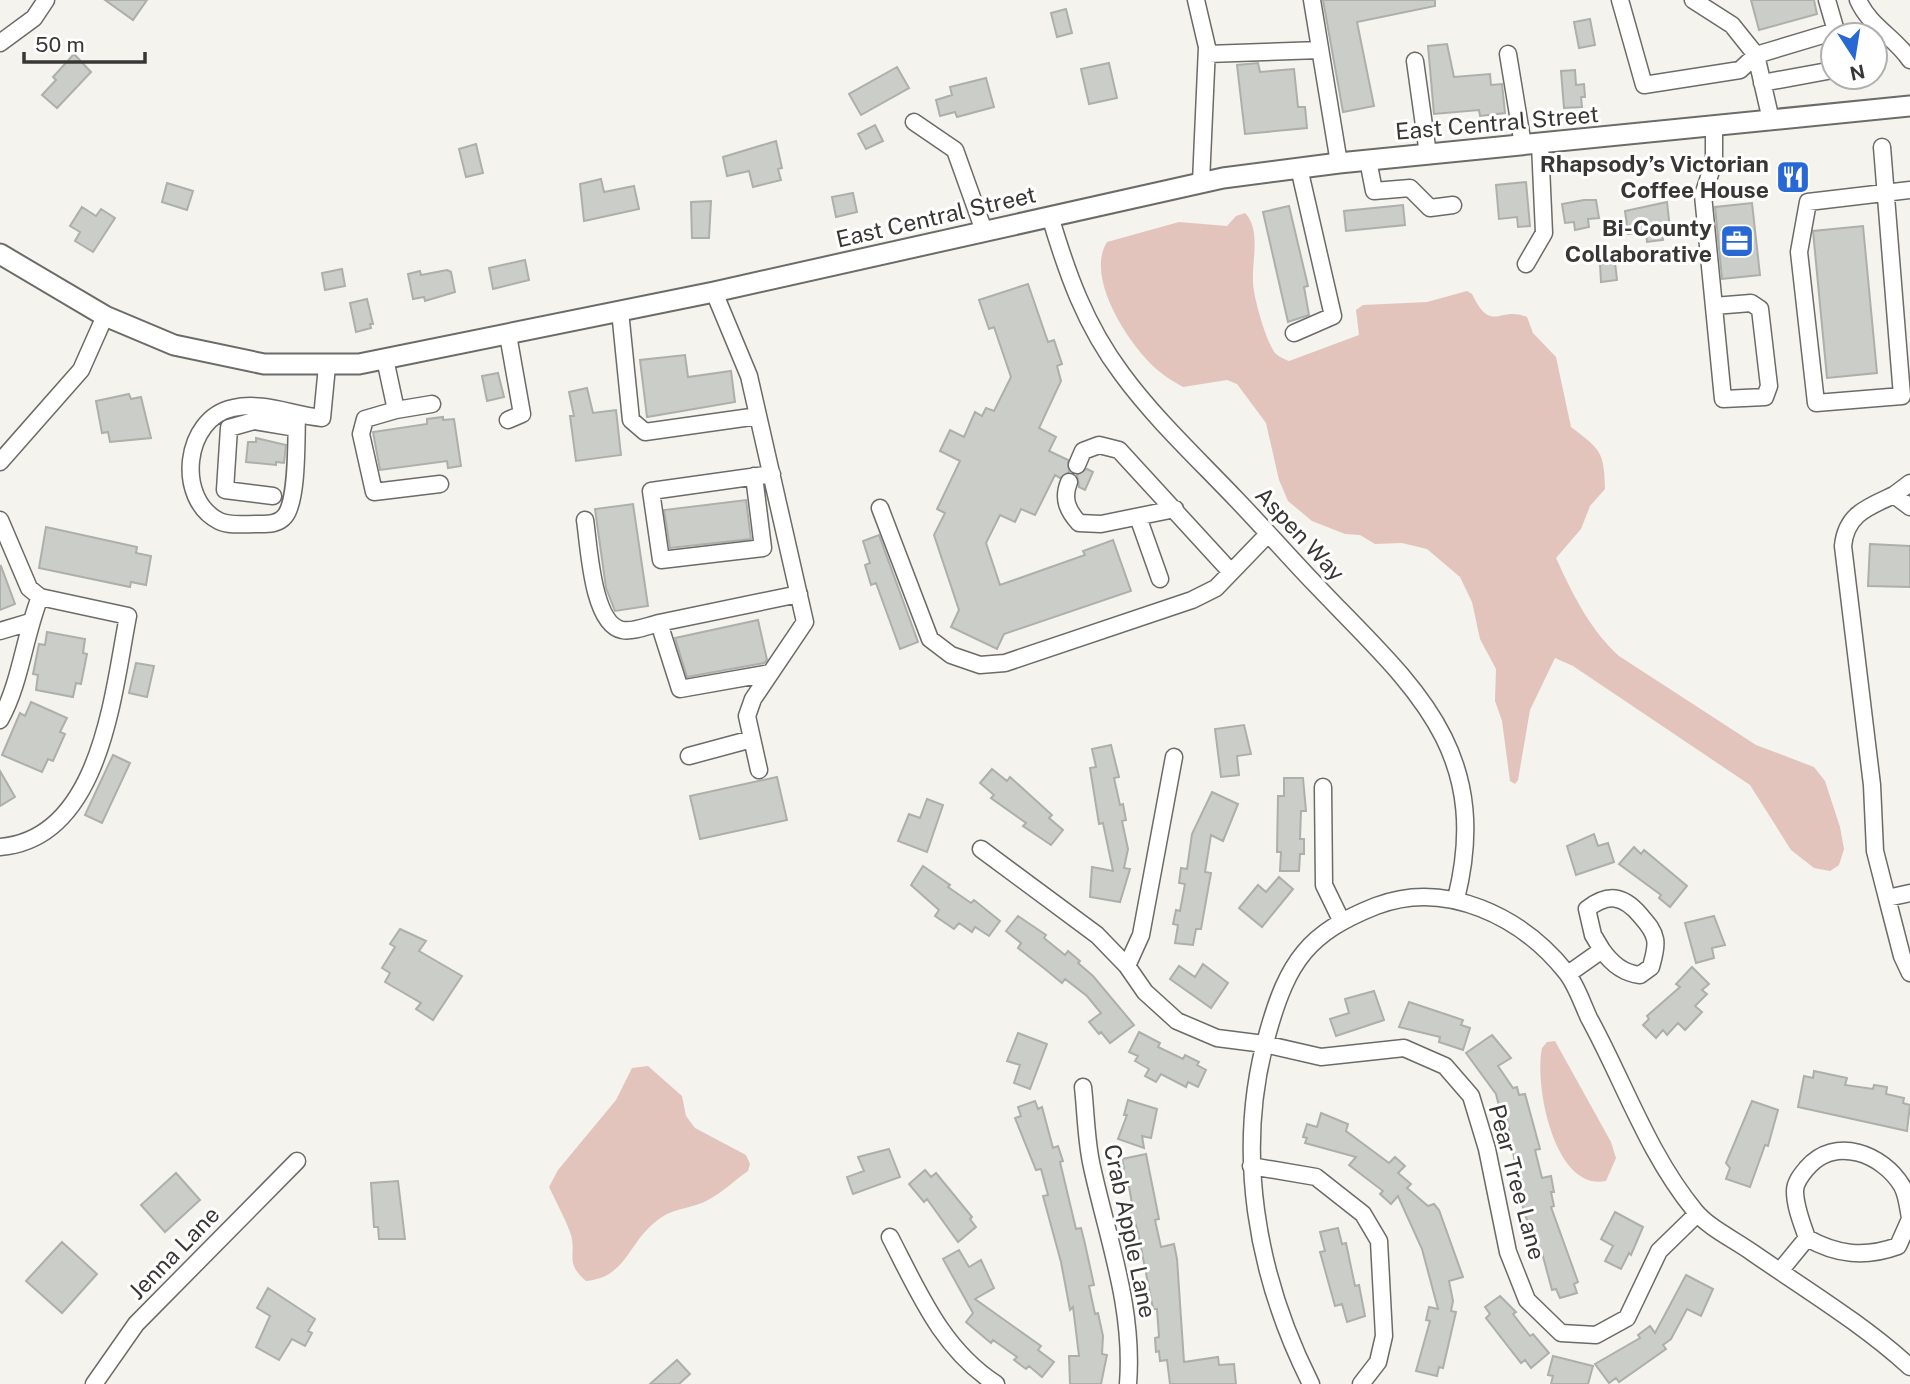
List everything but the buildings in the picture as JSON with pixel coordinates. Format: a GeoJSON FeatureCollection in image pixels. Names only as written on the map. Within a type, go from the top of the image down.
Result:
{"type":"FeatureCollection","features":[{"type":"Feature","properties":{"kind":"main road","name":"East Central Street"},"geometry":{"type":"LineString","coordinates":[[0,254],[105,316],[152,337],[209,355],[264,364],[327,366],[385,359],[714,292],[1201,182],[1339,163],[1910,106]]}},
{"type":"Feature","properties":{"kind":"street"},"geometry":{"type":"LineString","coordinates":[[0,43],[34,18],[46,0]]}},
{"type":"Feature","properties":{"kind":"street"},"geometry":{"type":"LineString","coordinates":[[1196,0],[1207,54],[1201,182]]}},
{"type":"Feature","properties":{"kind":"street"},"geometry":{"type":"LineString","coordinates":[[1312,0],[1339,163]]}},
{"type":"Feature","properties":{"kind":"street"},"geometry":{"type":"LineString","coordinates":[[1620,0],[1644,85],[1740,70],[1756,55],[1836,31],[1827,0]]}},
{"type":"Feature","properties":{"kind":"street"},"geometry":{"type":"LineString","coordinates":[[1693,0],[1732,25],[1756,55],[1771,120]]}},
{"type":"Feature","properties":{"kind":"street"},"geometry":{"type":"LineString","coordinates":[[1858,0],[1869,22],[1902,48],[1910,60]]}},
{"type":"Feature","properties":{"kind":"street"},"geometry":{"type":"LineString","coordinates":[[1207,54],[1320,50]]}},
{"type":"Feature","properties":{"kind":"street"},"geometry":{"type":"LineString","coordinates":[[1508,54],[1532,144],[1544,233],[1526,264]]}},
{"type":"Feature","properties":{"kind":"street"},"geometry":{"type":"LineString","coordinates":[[1415,61],[1428,154]]}},
{"type":"Feature","properties":{"kind":"street"},"geometry":{"type":"LineString","coordinates":[[1762,82],[1819,72]]}},
{"type":"Feature","properties":{"kind":"street"},"geometry":{"type":"LineString","coordinates":[[914,122],[955,150],[984,231]]}},
{"type":"Feature","properties":{"kind":"street"},"geometry":{"type":"LineString","coordinates":[[1714,126],[1714,162],[1703,195],[1723,399],[1765,397],[1769,386],[1760,309],[1751,303],[1714,306]]}},
{"type":"Feature","properties":{"kind":"street"},"geometry":{"type":"LineString","coordinates":[[1882,147],[1886,193],[1902,396],[1816,403],[1799,252],[1808,202],[1886,193],[1910,190]]}},
{"type":"Feature","properties":{"kind":"street"},"geometry":{"type":"LineString","coordinates":[[1368,160],[1374,191],[1410,188],[1430,208],[1453,205]]}},
{"type":"Feature","properties":{"kind":"street"},"geometry":{"type":"LineString","coordinates":[[1294,333],[1333,316],[1300,168]]}},
{"type":"Feature","properties":{"kind":"street","name":"Aspen Way"},"geometry":{"type":"LineString","coordinates":[[1050,216],[1070,282],[1093,332],[1123,376],[1194,457],[1376,645],[1423,698],[1435,718],[1457,771],[1466,822],[1466,849],[1455,898]]}},
{"type":"Feature","properties":{"kind":"street"},"geometry":{"type":"LineString","coordinates":[[714,292],[749,376],[805,622],[753,699],[747,716],[759,770]]}},
{"type":"Feature","properties":{"kind":"street"},"geometry":{"type":"LineString","coordinates":[[620,311],[631,420],[645,432],[758,416]]}},
{"type":"Feature","properties":{"kind":"street"},"geometry":{"type":"LineString","coordinates":[[0,462],[81,370],[105,316]]}},
{"type":"Feature","properties":{"kind":"street"},"geometry":{"type":"LineString","coordinates":[[508,335],[522,414],[508,420]]}},
{"type":"Feature","properties":{"kind":"street"},"geometry":{"type":"LineString","coordinates":[[385,359],[396,410]]}},
{"type":"Feature","properties":{"kind":"street"},"geometry":{"type":"LineString","coordinates":[[273,496],[225,490],[229,428],[254,421],[297,422],[322,418],[327,366]]}},
{"type":"Feature","properties":{"kind":"street"},"geometry":{"type":"LineString","coordinates":[[432,404],[365,419],[361,433],[374,492],[440,484]]}},
{"type":"Feature","properties":{"kind":"street"},"geometry":{"type":"LineString","coordinates":[[265,406],[297,422],[291,503],[285,517],[271,525],[222,523],[204,511],[193,489],[193,441],[208,419],[232,408],[265,406]]}},
{"type":"Feature","properties":{"kind":"street"},"geometry":{"type":"LineString","coordinates":[[1077,465],[1083,451],[1099,445],[1119,450],[1230,571]]}},
{"type":"Feature","properties":{"kind":"street"},"geometry":{"type":"LineString","coordinates":[[754,476],[763,548],[661,560],[652,491],[754,476],[772,474]]}},
{"type":"Feature","properties":{"kind":"street"},"geometry":{"type":"LineString","coordinates":[[1069,482],[1066,489],[1067,510],[1079,523],[1101,524],[1175,509]]}},
{"type":"Feature","properties":{"kind":"street"},"geometry":{"type":"LineString","coordinates":[[1910,483],[1894,495],[1864,508],[1850,519],[1843,546],[1872,785],[1875,851],[1902,956],[1910,973]]}},
{"type":"Feature","properties":{"kind":"street"},"geometry":{"type":"LineString","coordinates":[[1894,495],[1910,507]]}},
{"type":"Feature","properties":{"kind":"street"},"geometry":{"type":"LineString","coordinates":[[880,508],[930,639],[951,655],[980,665],[1005,663],[1192,600],[1216,588],[1268,534]]}},
{"type":"Feature","properties":{"kind":"street"},"geometry":{"type":"LineString","coordinates":[[1138,517],[1160,579]]}},
{"type":"Feature","properties":{"kind":"street"},"geometry":{"type":"LineString","coordinates":[[585,520],[601,610],[608,622],[620,629],[635,630],[799,594]]}},
{"type":"Feature","properties":{"kind":"street"},"geometry":{"type":"LineString","coordinates":[[0,847],[13,846],[40,834],[67,813],[87,781],[104,735],[128,616],[40,597],[29,588],[1,524]]}},
{"type":"Feature","properties":{"kind":"street"},"geometry":{"type":"LineString","coordinates":[[0,720],[20,673],[30,622],[40,597]]}},
{"type":"Feature","properties":{"kind":"street"},"geometry":{"type":"LineString","coordinates":[[0,631],[30,622]]}},
{"type":"Feature","properties":{"kind":"street"},"geometry":{"type":"LineString","coordinates":[[659,623],[680,689],[770,673]]}},
{"type":"Feature","properties":{"kind":"street"},"geometry":{"type":"LineString","coordinates":[[689,756],[752,739]]}},
{"type":"Feature","properties":{"kind":"street"},"geometry":{"type":"LineString","coordinates":[[1127,966],[1141,935],[1174,757]]}},
{"type":"Feature","properties":{"kind":"street"},"geometry":{"type":"LineString","coordinates":[[1323,787],[1324,885],[1341,920]]}},
{"type":"Feature","properties":{"kind":"street"},"geometry":{"type":"LineString","coordinates":[[981,849],[1097,935],[1127,966],[1145,992],[1177,1021],[1217,1038],[1264,1044]]}},
{"type":"Feature","properties":{"kind":"street"},"geometry":{"type":"LineString","coordinates":[[1887,898],[1910,893]]}},
{"type":"Feature","properties":{"kind":"street"},"geometry":{"type":"LineString","coordinates":[[1609,896],[1618,897],[1630,903],[1651,929],[1656,941],[1651,967],[1640,975],[1632,974],[1611,962],[1602,950],[1593,935],[1587,909],[1609,896]]}},
{"type":"Feature","properties":{"kind":"street"},"geometry":{"type":"LineString","coordinates":[[1311,1384],[1270,1286],[1254,1209],[1251,1166],[1253,1115],[1264,1044],[1276,1003],[1289,975],[1321,933],[1341,920],[1386,902],[1425,897],[1455,898],[1489,911],[1542,946],[1568,974],[1649,1142],[1698,1214],[1862,1328],[1910,1367]]}},
{"type":"Feature","properties":{"kind":"street"},"geometry":{"type":"LineString","coordinates":[[1568,974],[1602,950]]}},
{"type":"Feature","properties":{"kind":"street","name":"Pear Tree Lane"},"geometry":{"type":"LineString","coordinates":[[1264,1044],[1321,1057],[1404,1048],[1445,1066],[1471,1096],[1488,1149],[1508,1252],[1527,1300],[1561,1333],[1596,1335],[1626,1318],[1659,1251],[1698,1214]]}},
{"type":"Feature","properties":{"kind":"street","name":"Crab Apple Lane"},"geometry":{"type":"LineString","coordinates":[[1083,1087],[1088,1149],[1116,1258],[1126,1313],[1128,1384]]}},
{"type":"Feature","properties":{"kind":"street"},"geometry":{"type":"LineString","coordinates":[[1842,1150],[1861,1152],[1895,1175],[1904,1190],[1910,1218],[1898,1246],[1878,1253],[1828,1250],[1807,1238],[1797,1208],[1795,1188],[1812,1162],[1823,1155],[1842,1150]]}},
{"type":"Feature","properties":{"kind":"street","name":"Jenna Lane"},"geometry":{"type":"LineString","coordinates":[[94,1384],[136,1324],[297,1161]]}},
{"type":"Feature","properties":{"kind":"street"},"geometry":{"type":"LineString","coordinates":[[1251,1166],[1316,1177],[1363,1214],[1379,1241],[1384,1336],[1378,1362],[1361,1384]]}},
{"type":"Feature","properties":{"kind":"street"},"geometry":{"type":"LineString","coordinates":[[890,1237],[946,1340],[968,1364],[996,1384]]}},
{"type":"Feature","properties":{"kind":"street"},"geometry":{"type":"LineString","coordinates":[[1780,1271],[1807,1238]]}},
{"type":"Feature","properties":{"kind":"shaded area"},"geometry":{"type":"Polygon","coordinates":[[[1245,213],[1253,227],[1253,281],[1261,318],[1275,353],[1289,361],[1359,335],[1356,310],[1363,305],[1427,302],[1467,291],[1485,313],[1491,316],[1517,314],[1527,317],[1533,333],[1556,357],[1571,427],[1595,447],[1602,459],[1605,489],[1590,506],[1581,529],[1556,558],[1583,610],[1599,635],[1619,656],[1756,745],[1814,767],[1825,781],[1840,827],[1844,849],[1839,865],[1830,871],[1814,868],[1791,850],[1750,785],[1573,666],[1555,658],[1530,710],[1518,780],[1515,784],[1510,781],[1502,721],[1495,701],[1496,669],[1480,639],[1472,602],[1460,577],[1427,549],[1402,543],[1375,544],[1360,535],[1345,534],[1312,521],[1288,501],[1279,480],[1266,423],[1237,384],[1227,380],[1183,387],[1148,361],[1114,312],[1102,274],[1101,257],[1107,242],[1179,222],[1227,226],[1236,216],[1245,213]]]}},
{"type":"Feature","properties":{"kind":"shaded area"},"geometry":{"type":"Polygon","coordinates":[[[1555,1041],[1611,1142],[1616,1158],[1606,1181],[1588,1180],[1573,1170],[1561,1153],[1552,1132],[1545,1109],[1540,1065],[1542,1048],[1547,1042],[1555,1041]]]}},
{"type":"Feature","properties":{"kind":"shaded area"},"geometry":{"type":"Polygon","coordinates":[[[648,1066],[682,1096],[686,1116],[695,1128],[746,1155],[750,1164],[748,1171],[708,1200],[662,1217],[650,1226],[611,1273],[586,1281],[573,1263],[570,1232],[549,1187],[558,1170],[616,1100],[632,1068],[648,1066]]]}},
{"type":"Feature","properties":{"kind":"place","name":"Rhapsody’s Victorian Coffee House"},"geometry":{"type":"Point","coordinates":[1793,177]}},
{"type":"Feature","properties":{"kind":"place","name":"Bi-County Collaborative"},"geometry":{"type":"Point","coordinates":[1737,241]}}]}
